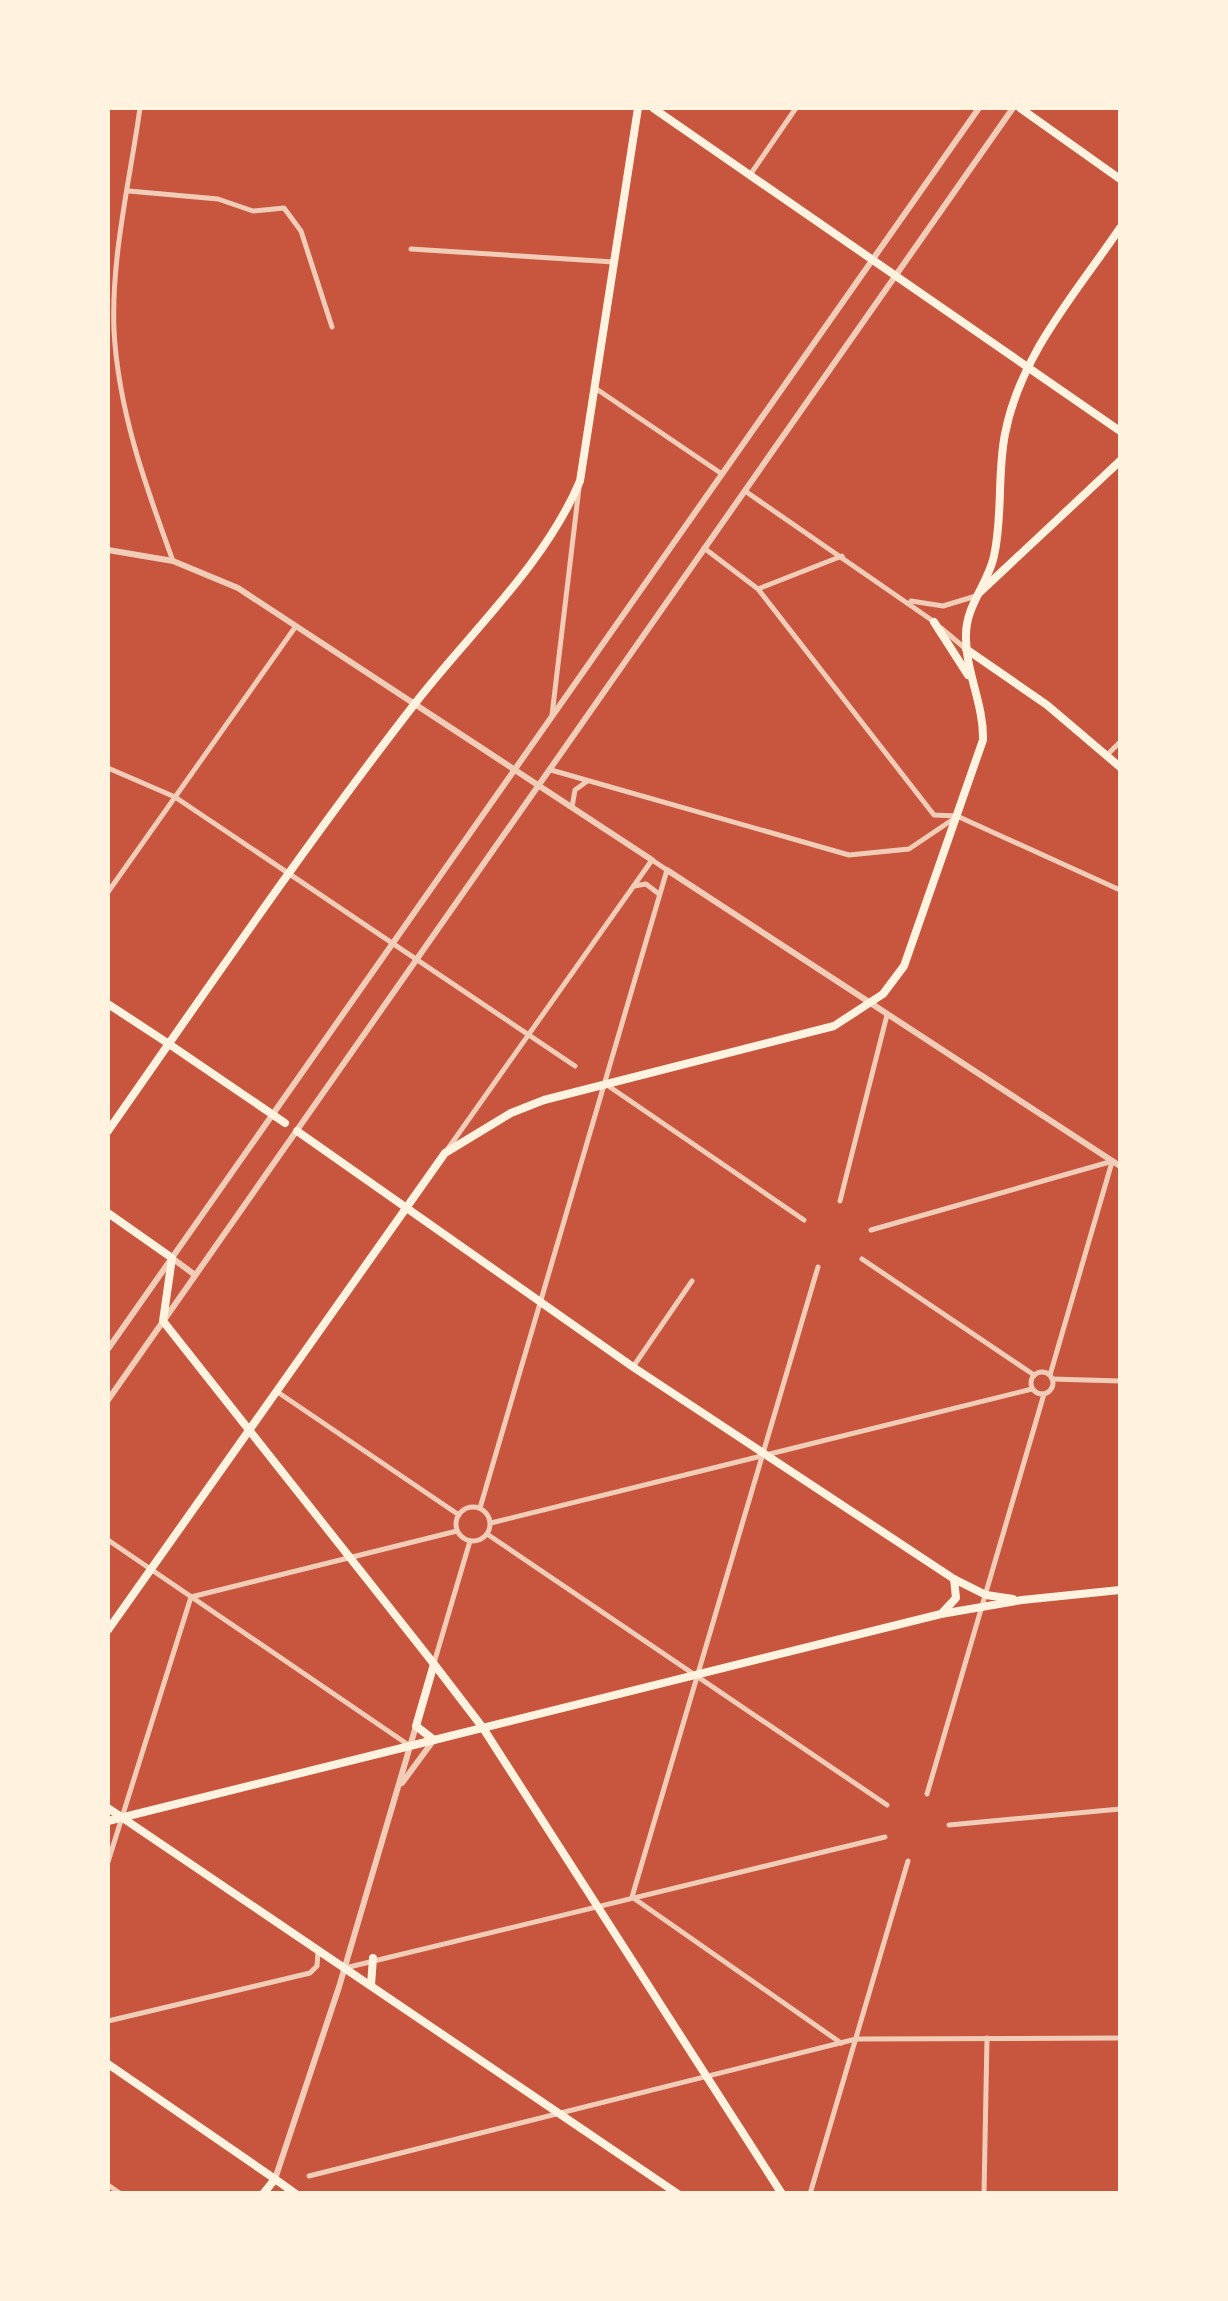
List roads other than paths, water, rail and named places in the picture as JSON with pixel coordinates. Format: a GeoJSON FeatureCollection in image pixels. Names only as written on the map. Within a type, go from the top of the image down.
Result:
{"type":"FeatureCollection","features":[{"type":"Feature","properties":{"kind":"main road"},"geometry":{"type":"LineString","coordinates":[[108,1131],[288,873],[414,704],[551,536],[580,481],[638,108]]}},
{"type":"Feature","properties":{"kind":"main road"},"geometry":{"type":"LineString","coordinates":[[653,108],[1120,431]]}},
{"type":"Feature","properties":{"kind":"main road"},"geometry":{"type":"LineString","coordinates":[[1016,108],[1120,178]]}},
{"type":"Feature","properties":{"kind":"main road"},"geometry":{"type":"LineString","coordinates":[[108,1630],[446,1152],[511,1113],[605,1083],[820,1030],[871,1003],[892,984],[909,956],[983,740],[982,716],[966,649],[966,625],[994,558],[1004,439],[1026,366],[1120,228]]}},
{"type":"Feature","properties":{"kind":"main road"},"geometry":{"type":"LineString","coordinates":[[976,596],[1120,461]]}},
{"type":"Feature","properties":{"kind":"main road"},"geometry":{"type":"LineString","coordinates":[[934,622],[972,684]]}},
{"type":"Feature","properties":{"kind":"main road"},"geometry":{"type":"LineString","coordinates":[[966,649],[1019,683],[1120,767]]}},
{"type":"Feature","properties":{"kind":"main road"},"geometry":{"type":"LineString","coordinates":[[108,1004],[408,1206],[633,1367],[954,1580],[986,1595],[1022,1600]]}},
{"type":"Feature","properties":{"kind":"main road"},"geometry":{"type":"LineString","coordinates":[[108,1213],[172,1258],[163,1321],[483,1728],[782,2194]]}},
{"type":"Feature","properties":{"kind":"main road"},"geometry":{"type":"LineString","coordinates":[[941,1614],[956,1598],[954,1580]]}},
{"type":"Feature","properties":{"kind":"main road"},"geometry":{"type":"LineString","coordinates":[[108,1821],[941,1614],[1022,1600],[1120,1590]]}},
{"type":"Feature","properties":{"kind":"main road"},"geometry":{"type":"LineString","coordinates":[[434,1664],[416,1726],[434,1740]]}},
{"type":"Feature","properties":{"kind":"main road"},"geometry":{"type":"LineString","coordinates":[[429,1682],[440,1680],[452,1687]]}},
{"type":"Feature","properties":{"kind":"main road"},"geometry":{"type":"LineString","coordinates":[[108,1808],[678,2193]]}},
{"type":"Feature","properties":{"kind":"main road"},"geometry":{"type":"LineString","coordinates":[[371,1985],[374,1958]]}},
{"type":"Feature","properties":{"kind":"main road"},"geometry":{"type":"LineString","coordinates":[[108,2064],[296,2194]]}},
{"type":"Feature","properties":{"kind":"main road"},"geometry":{"type":"LineString","coordinates":[[263,2194],[275,2179]]}},
{"type":"Feature","properties":{"kind":"street"},"geometry":{"type":"LineString","coordinates":[[140,108],[114,308],[118,366],[136,454],[173,562]]}},
{"type":"Feature","properties":{"kind":"street"},"geometry":{"type":"LineString","coordinates":[[750,174],[796,108]]}},
{"type":"Feature","properties":{"kind":"street"},"geometry":{"type":"LineString","coordinates":[[108,1349],[979,108]]}},
{"type":"Feature","properties":{"kind":"street"},"geometry":{"type":"LineString","coordinates":[[108,1400],[1016,108]]}},
{"type":"Feature","properties":{"kind":"street"},"geometry":{"type":"LineString","coordinates":[[128,192],[218,199],[253,211],[284,208],[302,231],[332,327]]}},
{"type":"Feature","properties":{"kind":"street"},"geometry":{"type":"LineString","coordinates":[[411,249],[614,262]]}},
{"type":"Feature","properties":{"kind":"street"},"geometry":{"type":"LineString","coordinates":[[594,388],[722,474]]}},
{"type":"Feature","properties":{"kind":"street"},"geometry":{"type":"LineString","coordinates":[[551,718],[580,481]]}},
{"type":"Feature","properties":{"kind":"street"},"geometry":{"type":"LineString","coordinates":[[744,490],[908,601],[966,649]]}},
{"type":"Feature","properties":{"kind":"street"},"geometry":{"type":"LineString","coordinates":[[704,548],[758,589],[934,815],[957,816],[1120,890]]}},
{"type":"Feature","properties":{"kind":"street"},"geometry":{"type":"LineString","coordinates":[[108,550],[173,562],[220,578],[1116,1163]]}},
{"type":"Feature","properties":{"kind":"street"},"geometry":{"type":"LineString","coordinates":[[758,589],[842,556]]}},
{"type":"Feature","properties":{"kind":"street"},"geometry":{"type":"LineString","coordinates":[[908,601],[943,606],[976,596]]}},
{"type":"Feature","properties":{"kind":"street"},"geometry":{"type":"LineString","coordinates":[[108,892],[296,626]]}},
{"type":"Feature","properties":{"kind":"street"},"geometry":{"type":"LineString","coordinates":[[1107,754],[1120,742]]}},
{"type":"Feature","properties":{"kind":"street"},"geometry":{"type":"LineString","coordinates":[[108,768],[175,796],[575,1066]]}},
{"type":"Feature","properties":{"kind":"street"},"geometry":{"type":"LineString","coordinates":[[551,770],[850,855],[909,850],[957,816]]}},
{"type":"Feature","properties":{"kind":"street"},"geometry":{"type":"LineString","coordinates":[[572,807],[575,790],[587,782]]}},
{"type":"Feature","properties":{"kind":"street"},"geometry":{"type":"LineString","coordinates":[[446,1152],[652,860]]}},
{"type":"Feature","properties":{"kind":"street"},"geometry":{"type":"LineString","coordinates":[[480,1508],[668,870]]}},
{"type":"Feature","properties":{"kind":"street"},"geometry":{"type":"LineString","coordinates":[[634,886],[653,887],[660,897]]}},
{"type":"Feature","properties":{"kind":"street"},"geometry":{"type":"LineString","coordinates":[[840,1201],[888,1014]]}},
{"type":"Feature","properties":{"kind":"street"},"geometry":{"type":"LineString","coordinates":[[605,1083],[804,1220]]}},
{"type":"Feature","properties":{"kind":"street"},"geometry":{"type":"LineString","coordinates":[[870,1230],[1116,1163]]}},
{"type":"Feature","properties":{"kind":"street"},"geometry":{"type":"LineString","coordinates":[[927,1794],[1044,1394],[1052,1388],[1051,1377],[1116,1163]]}},
{"type":"Feature","properties":{"kind":"street"},"geometry":{"type":"LineString","coordinates":[[172,1258],[196,1275]]}},
{"type":"Feature","properties":{"kind":"street"},"geometry":{"type":"LineString","coordinates":[[862,1259],[1034,1375],[1120,1381]]}},
{"type":"Feature","properties":{"kind":"street"},"geometry":{"type":"LineString","coordinates":[[632,1897],[818,1266]]}},
{"type":"Feature","properties":{"kind":"street"},"geometry":{"type":"LineString","coordinates":[[633,1367],[692,1282]]}},
{"type":"Feature","properties":{"kind":"street"},"geometry":{"type":"LineString","coordinates":[[1032,1388],[1034,1375]]}},
{"type":"Feature","properties":{"kind":"street"},"geometry":{"type":"LineString","coordinates":[[491,1523],[1032,1388],[1044,1394]]}},
{"type":"Feature","properties":{"kind":"street"},"geometry":{"type":"LineString","coordinates":[[276,1392],[458,1515]]}},
{"type":"Feature","properties":{"kind":"street"},"geometry":{"type":"LineString","coordinates":[[458,1531],[458,1515],[466,1508],[480,1508]]}},
{"type":"Feature","properties":{"kind":"street"},"geometry":{"type":"LineString","coordinates":[[480,1508],[491,1523]]}},
{"type":"Feature","properties":{"kind":"street"},"geometry":{"type":"LineString","coordinates":[[470,1541],[487,1534],[491,1523]]}},
{"type":"Feature","properties":{"kind":"street"},"geometry":{"type":"LineString","coordinates":[[191,1597],[458,1531]]}},
{"type":"Feature","properties":{"kind":"street"},"geometry":{"type":"LineString","coordinates":[[458,1531],[470,1541]]}},
{"type":"Feature","properties":{"kind":"street"},"geometry":{"type":"LineString","coordinates":[[487,1534],[887,1805]]}},
{"type":"Feature","properties":{"kind":"street"},"geometry":{"type":"LineString","coordinates":[[108,1540],[410,1746]]}},
{"type":"Feature","properties":{"kind":"street"},"geometry":{"type":"LineString","coordinates":[[434,1664],[470,1541]]}},
{"type":"Feature","properties":{"kind":"street"},"geometry":{"type":"LineString","coordinates":[[108,1862],[191,1597]]}},
{"type":"Feature","properties":{"kind":"street"},"geometry":{"type":"LineString","coordinates":[[275,2179],[345,1968],[416,1726]]}},
{"type":"Feature","properties":{"kind":"street"},"geometry":{"type":"LineString","coordinates":[[392,1807],[410,1769],[434,1740]]}},
{"type":"Feature","properties":{"kind":"street"},"geometry":{"type":"LineString","coordinates":[[950,1825],[1120,1809]]}},
{"type":"Feature","properties":{"kind":"street"},"geometry":{"type":"LineString","coordinates":[[345,1968],[885,1837]]}},
{"type":"Feature","properties":{"kind":"street"},"geometry":{"type":"LineString","coordinates":[[810,2194],[908,1862]]}},
{"type":"Feature","properties":{"kind":"street"},"geometry":{"type":"LineString","coordinates":[[632,1897],[841,2043]]}},
{"type":"Feature","properties":{"kind":"street"},"geometry":{"type":"LineString","coordinates":[[108,2021],[310,1973],[317,1966],[318,1950]]}},
{"type":"Feature","properties":{"kind":"street"},"geometry":{"type":"LineString","coordinates":[[984,2194],[987,2038]]}},
{"type":"Feature","properties":{"kind":"street"},"geometry":{"type":"LineString","coordinates":[[309,2176],[856,2039],[1120,2038]]}},
{"type":"Feature","properties":{"kind":"street"},"geometry":{"type":"LineString","coordinates":[[108,2185],[121,2194]]}}]}
